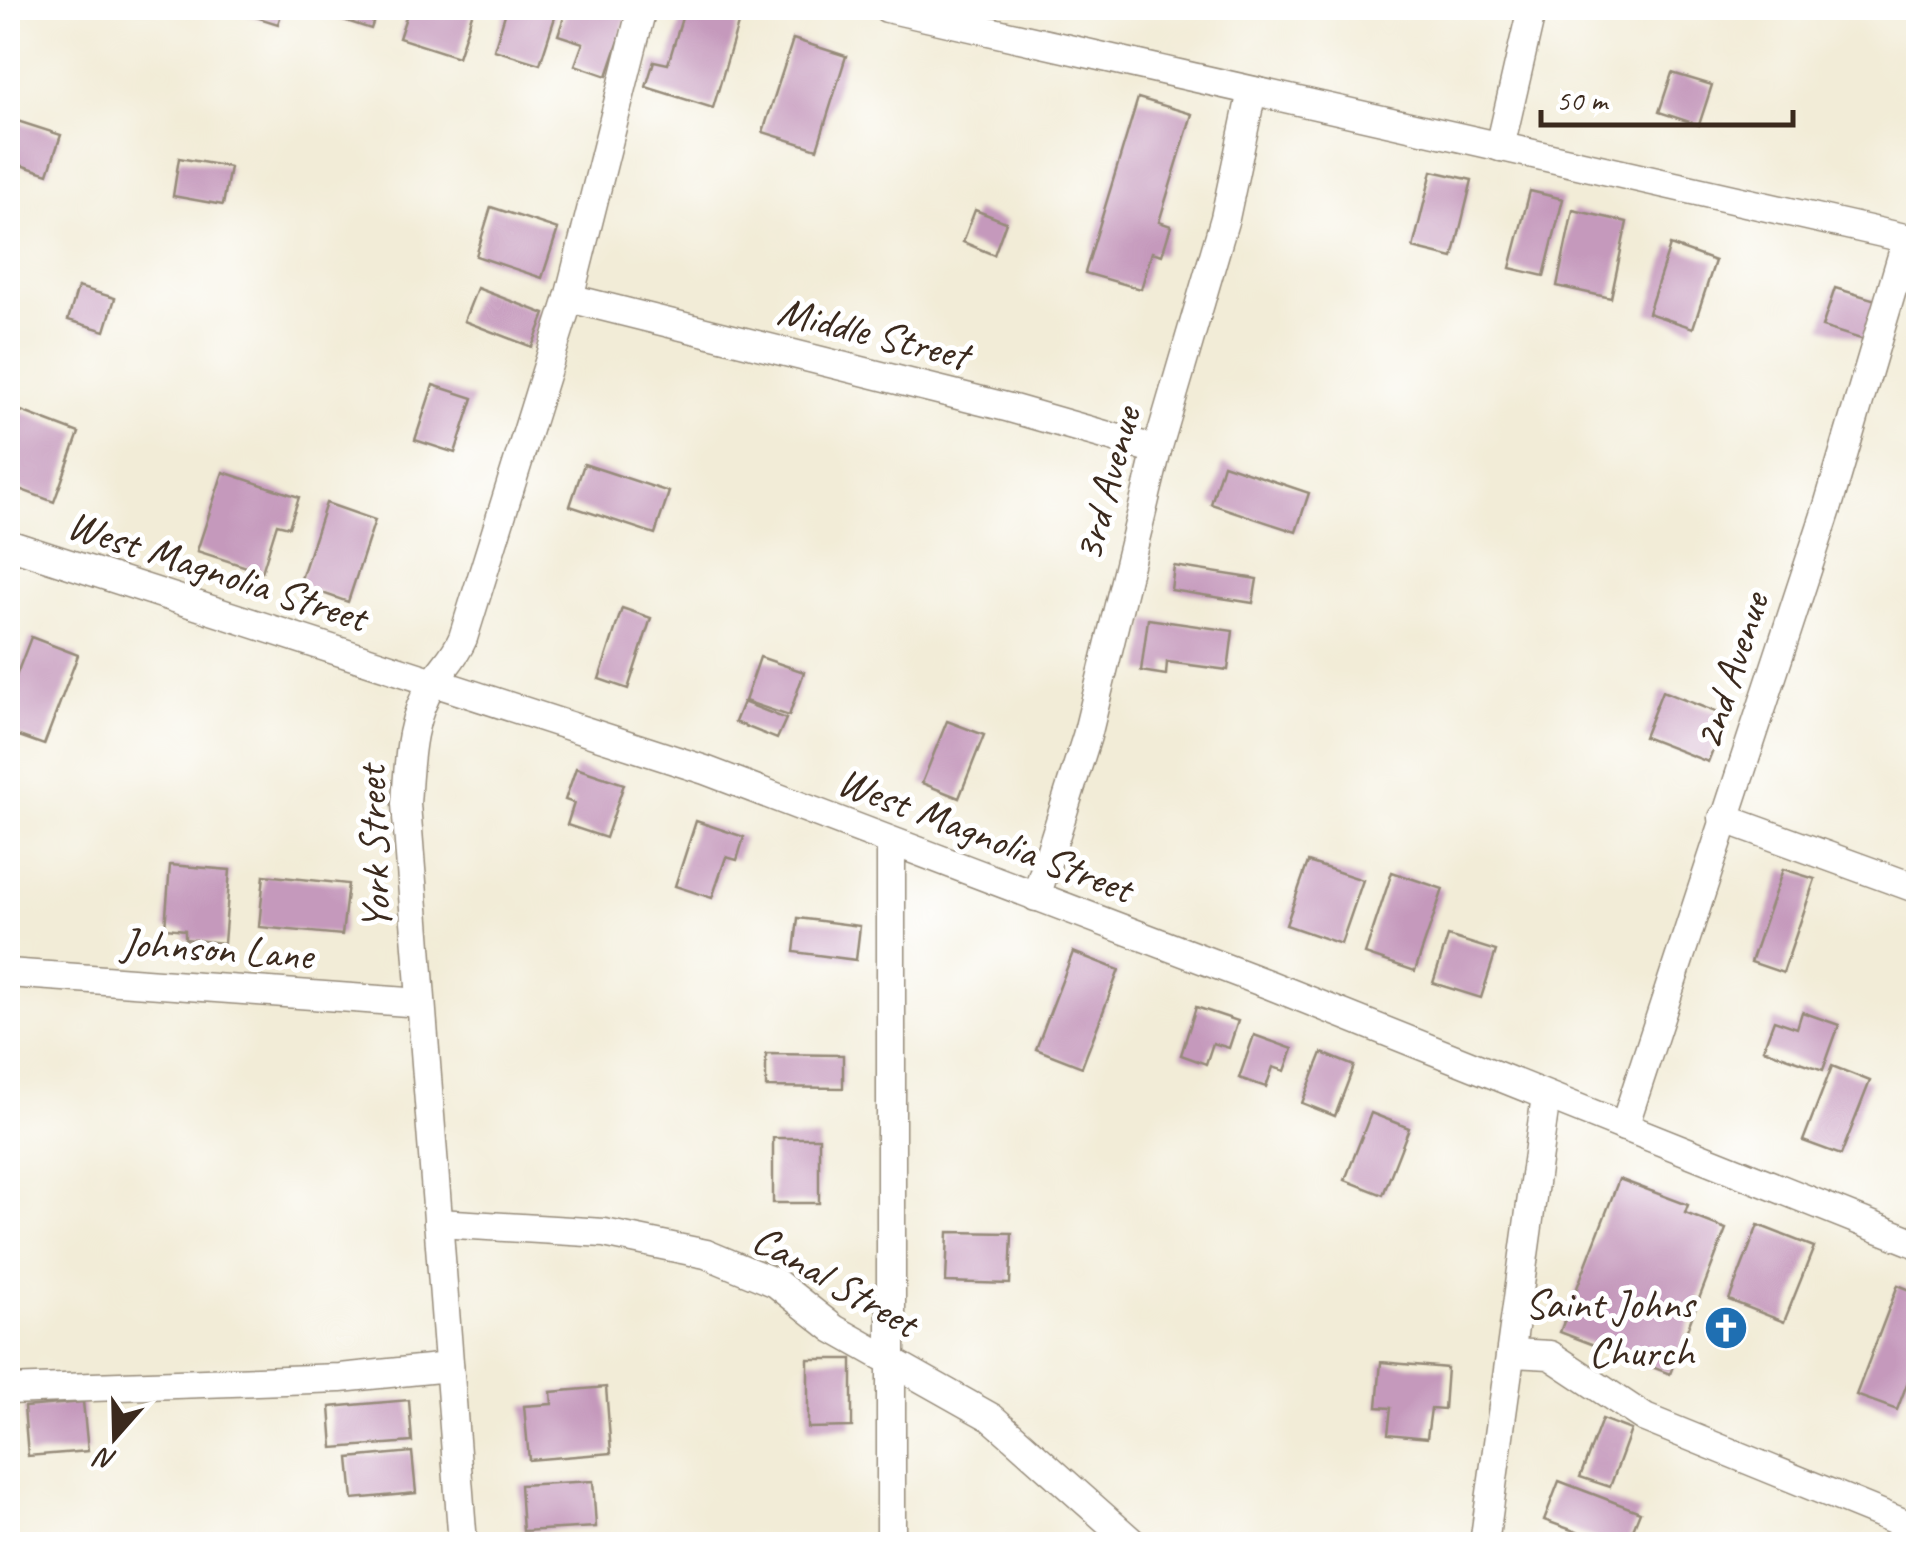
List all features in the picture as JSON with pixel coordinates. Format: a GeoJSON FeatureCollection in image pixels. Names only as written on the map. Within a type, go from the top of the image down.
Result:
{"type":"FeatureCollection","features":[{"type":"Feature","properties":{"kind":"street","name":"York Street"},"geometry":{"type":"LineString","coordinates":[[463,1544],[406,804],[410,736],[433,682],[452,664],[463,638],[569,298],[642,8]]}},
{"type":"Feature","properties":{"kind":"street"},"geometry":{"type":"LineString","coordinates":[[887,8],[1913,240]]}},
{"type":"Feature","properties":{"kind":"street"},"geometry":{"type":"LineString","coordinates":[[1500,147],[1532,8]]}},
{"type":"Feature","properties":{"kind":"street","name":"3rd Avenue"},"geometry":{"type":"LineString","coordinates":[[1036,897],[1087,736],[1156,450],[1224,218],[1252,91]]}},
{"type":"Feature","properties":{"kind":"street","name":"2nd Avenue"},"geometry":{"type":"LineString","coordinates":[[1624,1126],[1913,240]]}},
{"type":"Feature","properties":{"kind":"street","name":"Middle Street"},"geometry":{"type":"LineString","coordinates":[[569,298],[1010,408],[1156,450]]}},
{"type":"Feature","properties":{"kind":"street","name":"West Magnolia Street"},"geometry":{"type":"LineString","coordinates":[[8,544],[705,770],[1918,1244]]}},
{"type":"Feature","properties":{"kind":"street"},"geometry":{"type":"LineString","coordinates":[[1723,818],[1918,890]]}},
{"type":"Feature","properties":{"kind":"street"},"geometry":{"type":"LineString","coordinates":[[891,843],[891,1544]]}},
{"type":"Feature","properties":{"kind":"street","name":"Johnson Lane"},"geometry":{"type":"LineString","coordinates":[[8,973],[422,1003]]}},
{"type":"Feature","properties":{"kind":"street"},"geometry":{"type":"LineString","coordinates":[[1484,1544],[1546,1096]]}},
{"type":"Feature","properties":{"kind":"street","name":"Canal Street"},"geometry":{"type":"LineString","coordinates":[[438,1223],[561,1228],[706,1254],[776,1283],[834,1329],[992,1418],[1134,1544]]}},
{"type":"Feature","properties":{"kind":"street"},"geometry":{"type":"LineString","coordinates":[[1512,1353],[1550,1356],[1646,1418],[1918,1529]]}},
{"type":"Feature","properties":{"kind":"street"},"geometry":{"type":"LineString","coordinates":[[8,1390],[340,1378],[449,1366]]}},
{"type":"Feature","properties":{"kind":"building"},"geometry":{"type":"Polygon","coordinates":[[[241,8],[283,8],[278,24],[240,12],[241,8]]]}},
{"type":"Feature","properties":{"kind":"building"},"geometry":{"type":"Polygon","coordinates":[[[337,8],[378,8],[371,29],[334,17],[337,8]]]}},
{"type":"Feature","properties":{"kind":"building"},"geometry":{"type":"Polygon","coordinates":[[[409,8],[474,8],[458,57],[399,38],[409,8]]]}},
{"type":"Feature","properties":{"kind":"building"},"geometry":{"type":"Polygon","coordinates":[[[507,8],[558,8],[540,64],[494,50],[507,8]]]}},
{"type":"Feature","properties":{"kind":"building"},"geometry":{"type":"Polygon","coordinates":[[[567,8],[630,8],[607,76],[575,65],[583,43],[558,35],[567,8]]]}},
{"type":"Feature","properties":{"kind":"building"},"geometry":{"type":"Polygon","coordinates":[[[685,8],[738,24],[713,108],[646,87],[654,61],[668,64],[685,8]]]}},
{"type":"Feature","properties":{"kind":"building"},"geometry":{"type":"Polygon","coordinates":[[[793,39],[846,56],[817,149],[763,132],[793,39]]]}},
{"type":"Feature","properties":{"kind":"building"},"geometry":{"type":"Polygon","coordinates":[[[1672,73],[1712,85],[1699,125],[1659,112],[1672,73]]]}},
{"type":"Feature","properties":{"kind":"building"},"geometry":{"type":"Polygon","coordinates":[[[1138,98],[1192,114],[1159,222],[1171,226],[1162,255],[1152,252],[1141,289],[1085,273],[1138,98]]]}},
{"type":"Feature","properties":{"kind":"building"},"geometry":{"type":"Polygon","coordinates":[[[8,118],[61,135],[48,174],[8,161],[8,118]]]}},
{"type":"Feature","properties":{"kind":"building"},"geometry":{"type":"Polygon","coordinates":[[[179,158],[230,167],[223,205],[173,196],[179,158]]]}},
{"type":"Feature","properties":{"kind":"building"},"geometry":{"type":"Polygon","coordinates":[[[1432,171],[1472,180],[1453,258],[1413,248],[1432,171]]]}},
{"type":"Feature","properties":{"kind":"building"},"geometry":{"type":"Polygon","coordinates":[[[1530,191],[1563,199],[1544,276],[1510,268],[1530,191]]]}},
{"type":"Feature","properties":{"kind":"building"},"geometry":{"type":"Polygon","coordinates":[[[491,207],[558,229],[542,278],[476,256],[491,207]]]}},
{"type":"Feature","properties":{"kind":"building"},"geometry":{"type":"Polygon","coordinates":[[[975,210],[1006,222],[994,255],[963,242],[975,210]]]}},
{"type":"Feature","properties":{"kind":"building"},"geometry":{"type":"Polygon","coordinates":[[[1573,210],[1627,222],[1611,298],[1557,286],[1573,210]]]}},
{"type":"Feature","properties":{"kind":"building"},"geometry":{"type":"Polygon","coordinates":[[[1670,245],[1715,261],[1693,328],[1648,313],[1670,245]]]}},
{"type":"Feature","properties":{"kind":"building"},"geometry":{"type":"Polygon","coordinates":[[[78,287],[115,298],[105,331],[68,320],[78,287]]]}},
{"type":"Feature","properties":{"kind":"building"},"geometry":{"type":"Polygon","coordinates":[[[477,288],[545,314],[532,347],[464,321],[477,288]]]}},
{"type":"Feature","properties":{"kind":"building"},"geometry":{"type":"Polygon","coordinates":[[[1835,288],[1876,300],[1864,340],[1822,327],[1835,288]]]}},
{"type":"Feature","properties":{"kind":"building"},"geometry":{"type":"Polygon","coordinates":[[[433,385],[473,398],[455,453],[415,440],[433,385]]]}},
{"type":"Feature","properties":{"kind":"building"},"geometry":{"type":"Polygon","coordinates":[[[8,406],[79,433],[54,502],[8,485],[8,406]]]}},
{"type":"Feature","properties":{"kind":"building"},"geometry":{"type":"Polygon","coordinates":[[[584,464],[669,492],[655,534],[570,506],[584,464]]]}},
{"type":"Feature","properties":{"kind":"building"},"geometry":{"type":"Polygon","coordinates":[[[1223,464],[1309,493],[1296,532],[1211,504],[1223,464]]]}},
{"type":"Feature","properties":{"kind":"building"},"geometry":{"type":"Polygon","coordinates":[[[223,472],[299,497],[289,527],[277,524],[262,572],[197,551],[223,472]]]}},
{"type":"Feature","properties":{"kind":"building"},"geometry":{"type":"Polygon","coordinates":[[[326,503],[375,520],[348,602],[299,585],[326,503]]]}},
{"type":"Feature","properties":{"kind":"building"},"geometry":{"type":"Polygon","coordinates":[[[1174,566],[1257,579],[1253,603],[1171,590],[1174,566]]]}},
{"type":"Feature","properties":{"kind":"building"},"geometry":{"type":"Polygon","coordinates":[[[622,608],[651,618],[628,689],[599,679],[622,608]]]}},
{"type":"Feature","properties":{"kind":"building"},"geometry":{"type":"Polygon","coordinates":[[[1148,619],[1233,631],[1228,670],[1167,662],[1166,675],[1141,671],[1148,619]]]}},
{"type":"Feature","properties":{"kind":"building"},"geometry":{"type":"Polygon","coordinates":[[[31,637],[78,655],[44,745],[8,732],[8,697],[31,637]]]}},
{"type":"Feature","properties":{"kind":"building"},"geometry":{"type":"Polygon","coordinates":[[[760,657],[804,672],[789,716],[745,701],[760,657]]]}},
{"type":"Feature","properties":{"kind":"building"},"geometry":{"type":"Polygon","coordinates":[[[1662,691],[1726,716],[1708,762],[1644,737],[1662,691]]]}},
{"type":"Feature","properties":{"kind":"building"},"geometry":{"type":"Polygon","coordinates":[[[743,702],[786,719],[777,739],[735,722],[743,702]]]}},
{"type":"Feature","properties":{"kind":"building"},"geometry":{"type":"Polygon","coordinates":[[[947,721],[984,735],[959,798],[922,783],[947,721]]]}},
{"type":"Feature","properties":{"kind":"building"},"geometry":{"type":"Polygon","coordinates":[[[576,768],[624,784],[606,838],[567,825],[574,803],[565,800],[576,768]]]}},
{"type":"Feature","properties":{"kind":"building"},"geometry":{"type":"Polygon","coordinates":[[[696,821],[744,837],[737,860],[726,857],[712,898],[675,886],[696,821]]]}},
{"type":"Feature","properties":{"kind":"building"},"geometry":{"type":"Polygon","coordinates":[[[1308,862],[1363,880],[1341,944],[1286,925],[1308,862]]]}},
{"type":"Feature","properties":{"kind":"building"},"geometry":{"type":"Polygon","coordinates":[[[170,865],[230,870],[224,943],[185,939],[185,930],[165,928],[170,865]]]}},
{"type":"Feature","properties":{"kind":"building"},"geometry":{"type":"Polygon","coordinates":[[[1783,869],[1815,879],[1783,973],[1751,962],[1783,869]]]}},
{"type":"Feature","properties":{"kind":"building"},"geometry":{"type":"Polygon","coordinates":[[[1392,872],[1443,889],[1415,971],[1365,954],[1392,872]]]}},
{"type":"Feature","properties":{"kind":"building"},"geometry":{"type":"Polygon","coordinates":[[[264,875],[348,884],[342,935],[259,927],[264,875]]]}},
{"type":"Feature","properties":{"kind":"building"},"geometry":{"type":"Polygon","coordinates":[[[798,918],[860,926],[856,960],[794,952],[798,918]]]}},
{"type":"Feature","properties":{"kind":"building"},"geometry":{"type":"Polygon","coordinates":[[[1448,936],[1496,951],[1481,998],[1433,983],[1448,936]]]}},
{"type":"Feature","properties":{"kind":"building"},"geometry":{"type":"Polygon","coordinates":[[[1073,952],[1119,970],[1082,1067],[1036,1049],[1073,952]]]}},
{"type":"Feature","properties":{"kind":"building"},"geometry":{"type":"Polygon","coordinates":[[[1196,1007],[1238,1021],[1229,1048],[1213,1043],[1206,1064],[1181,1055],[1196,1007]]]}},
{"type":"Feature","properties":{"kind":"building"},"geometry":{"type":"Polygon","coordinates":[[[1802,1012],[1839,1025],[1823,1070],[1763,1049],[1774,1020],[1797,1028],[1802,1012]]]}},
{"type":"Feature","properties":{"kind":"building"},"geometry":{"type":"Polygon","coordinates":[[[1254,1035],[1293,1049],[1285,1071],[1273,1067],[1266,1087],[1239,1078],[1254,1035]]]}},
{"type":"Feature","properties":{"kind":"building"},"geometry":{"type":"Polygon","coordinates":[[[1322,1053],[1354,1066],[1335,1116],[1302,1103],[1322,1053]]]}},
{"type":"Feature","properties":{"kind":"building"},"geometry":{"type":"Polygon","coordinates":[[[766,1054],[843,1055],[843,1088],[766,1087],[766,1054]]]}},
{"type":"Feature","properties":{"kind":"building"},"geometry":{"type":"Polygon","coordinates":[[[1832,1066],[1870,1081],[1841,1155],[1803,1141],[1832,1066]]]}},
{"type":"Feature","properties":{"kind":"building"},"geometry":{"type":"Polygon","coordinates":[[[1371,1113],[1409,1128],[1383,1195],[1345,1180],[1371,1113]]]}},
{"type":"Feature","properties":{"kind":"building"},"geometry":{"type":"Polygon","coordinates":[[[773,1138],[819,1138],[819,1203],[773,1203],[773,1138]]]}},
{"type":"Feature","properties":{"kind":"building"},"geometry":{"type":"Polygon","coordinates":[[[1619,1179],[1688,1205],[1685,1213],[1726,1229],[1670,1374],[1560,1332],[1619,1179]]]}},
{"type":"Feature","properties":{"kind":"building"},"geometry":{"type":"Polygon","coordinates":[[[1758,1225],[1814,1247],[1784,1322],[1729,1300],[1758,1225]]]}},
{"type":"Feature","properties":{"kind":"building"},"geometry":{"type":"Polygon","coordinates":[[[948,1232],[1012,1233],[1010,1284],[946,1282],[948,1232]]]}},
{"type":"Feature","properties":{"kind":"building"},"geometry":{"type":"Polygon","coordinates":[[[1898,1285],[1918,1293],[1918,1355],[1897,1410],[1856,1395],[1898,1285]]]}},
{"type":"Feature","properties":{"kind":"building"},"geometry":{"type":"Polygon","coordinates":[[[808,1359],[852,1359],[852,1427],[808,1428],[808,1359]]]}},
{"type":"Feature","properties":{"kind":"building"},"geometry":{"type":"Polygon","coordinates":[[[1381,1362],[1447,1368],[1444,1409],[1431,1408],[1427,1438],[1388,1434],[1391,1408],[1377,1407],[1381,1362]]]}},
{"type":"Feature","properties":{"kind":"building"},"geometry":{"type":"Polygon","coordinates":[[[606,1387],[611,1453],[529,1460],[524,1406],[552,1404],[551,1392],[606,1387]]]}},
{"type":"Feature","properties":{"kind":"building"},"geometry":{"type":"Polygon","coordinates":[[[409,1400],[412,1442],[333,1448],[330,1407],[409,1400]]]}},
{"type":"Feature","properties":{"kind":"building"},"geometry":{"type":"Polygon","coordinates":[[[83,1402],[88,1451],[28,1456],[24,1407],[83,1402]]]}},
{"type":"Feature","properties":{"kind":"building"},"geometry":{"type":"Polygon","coordinates":[[[1602,1419],[1631,1430],[1610,1487],[1580,1477],[1602,1419]]]}},
{"type":"Feature","properties":{"kind":"building"},"geometry":{"type":"Polygon","coordinates":[[[412,1452],[416,1493],[353,1499],[349,1458],[412,1452]]]}},
{"type":"Feature","properties":{"kind":"building"},"geometry":{"type":"Polygon","coordinates":[[[593,1481],[596,1527],[523,1531],[520,1485],[593,1481]]]}},
{"type":"Feature","properties":{"kind":"building"},"geometry":{"type":"Polygon","coordinates":[[[1559,1481],[1640,1512],[1627,1544],[1610,1544],[1544,1520],[1559,1481]]]}},
{"type":"Feature","properties":{"kind":"place","name":"Saint Johns Church"},"geometry":{"type":"Point","coordinates":[1726,1328]}}]}
